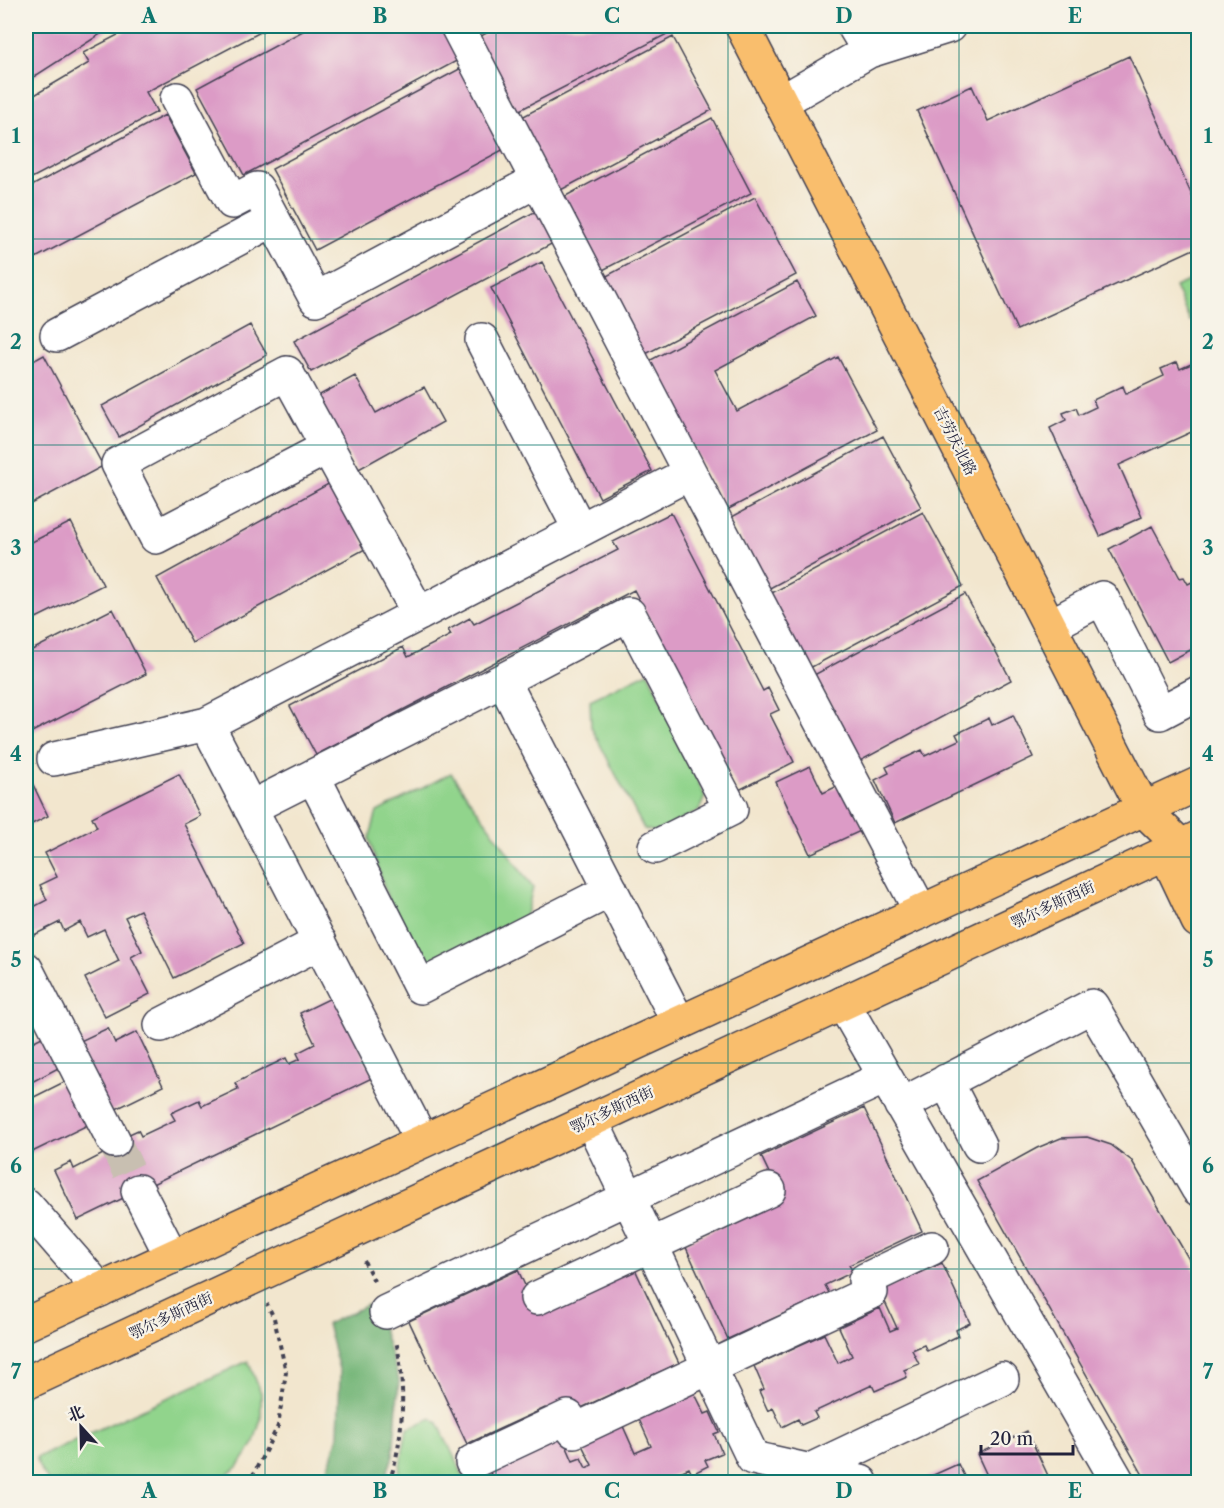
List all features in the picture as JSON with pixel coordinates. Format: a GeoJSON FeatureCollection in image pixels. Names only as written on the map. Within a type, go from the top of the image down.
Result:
{"type":"FeatureCollection","features":[{"type":"Feature","properties":{"kind":"main road","name":"吉劳庆北路"},"geometry":{"type":"LineString","coordinates":[[742,26],[1144,810],[1182,846]]}},
{"type":"Feature","properties":{"kind":"main road"},"geometry":{"type":"LineString","coordinates":[[26,1324],[1198,784]]}},
{"type":"Feature","properties":{"kind":"main road"},"geometry":{"type":"LineString","coordinates":[[1182,846],[1198,879]]}},
{"type":"Feature","properties":{"kind":"main road"},"geometry":{"type":"LineString","coordinates":[[1182,846],[1198,921]]}},
{"type":"Feature","properties":{"kind":"main road","name":"鄂尔多斯西街"},"geometry":{"type":"LineString","coordinates":[[26,1383],[1182,846]]}},
{"type":"Feature","properties":{"kind":"lane"},"geometry":{"type":"LineString","coordinates":[[457,26],[921,912]]}},
{"type":"Feature","properties":{"kind":"lane"},"geometry":{"type":"LineString","coordinates":[[781,102],[862,38],[949,26]]}},
{"type":"Feature","properties":{"kind":"lane"},"geometry":{"type":"LineString","coordinates":[[177,99],[232,202],[257,189],[316,299],[538,180]]}},
{"type":"Feature","properties":{"kind":"lane"},"geometry":{"type":"LineString","coordinates":[[57,335],[273,220]]}},
{"type":"Feature","properties":{"kind":"lane"},"geometry":{"type":"LineString","coordinates":[[482,340],[580,530]]}},
{"type":"Feature","properties":{"kind":"lane"},"geometry":{"type":"LineString","coordinates":[[328,447],[156,537],[118,464],[287,373],[328,447],[419,614]]}},
{"type":"Feature","properties":{"kind":"lane"},"geometry":{"type":"LineString","coordinates":[[54,759],[207,724],[690,473]]}},
{"type":"Feature","properties":{"kind":"lane"},"geometry":{"type":"LineString","coordinates":[[1050,626],[1102,598],[1160,713],[1198,693]]}},
{"type":"Feature","properties":{"kind":"lane"},"geometry":{"type":"LineString","coordinates":[[250,808],[629,614],[731,809],[655,847]]}},
{"type":"Feature","properties":{"kind":"lane"},"geometry":{"type":"LineString","coordinates":[[503,680],[679,1023]]}},
{"type":"Feature","properties":{"kind":"lane"},"geometry":{"type":"LineString","coordinates":[[207,724],[422,1141]]}},
{"type":"Feature","properties":{"kind":"lane"},"geometry":{"type":"LineString","coordinates":[[313,776],[420,987],[611,890]]}},
{"type":"Feature","properties":{"kind":"lane"},"geometry":{"type":"LineString","coordinates":[[160,1025],[320,942]]}},
{"type":"Feature","properties":{"kind":"lane"},"geometry":{"type":"LineString","coordinates":[[26,969],[114,1141]]}},
{"type":"Feature","properties":{"kind":"lane"},"geometry":{"type":"LineString","coordinates":[[843,1003],[1118,1482]]}},
{"type":"Feature","properties":{"kind":"lane"},"geometry":{"type":"LineString","coordinates":[[901,1105],[1092,1006],[1198,1190]]}},
{"type":"Feature","properties":{"kind":"lane"},"geometry":{"type":"LineString","coordinates":[[386,1312],[885,1077]]}},
{"type":"Feature","properties":{"kind":"lane"},"geometry":{"type":"LineString","coordinates":[[946,1081],[979,1145]]}},
{"type":"Feature","properties":{"kind":"lane"},"geometry":{"type":"LineString","coordinates":[[591,1120],[753,1458],[796,1477],[861,1482]]}},
{"type":"Feature","properties":{"kind":"lane"},"geometry":{"type":"LineString","coordinates":[[537,1298],[769,1190]]}},
{"type":"Feature","properties":{"kind":"lane"},"geometry":{"type":"LineString","coordinates":[[138,1191],[172,1257]]}},
{"type":"Feature","properties":{"kind":"lane"},"geometry":{"type":"LineString","coordinates":[[26,1205],[100,1290]]}},
{"type":"Feature","properties":{"kind":"lane"},"geometry":{"type":"LineString","coordinates":[[472,1462],[568,1417],[574,1431],[871,1292],[865,1280],[932,1248]]}},
{"type":"Feature","properties":{"kind":"lane"},"geometry":{"type":"LineString","coordinates":[[796,1477],[1002,1379]]}},
{"type":"Feature","properties":{"kind":"path"},"geometry":{"type":"LineString","coordinates":[[351,1232],[380,1292],[397,1344],[403,1399],[396,1462],[389,1482]]}},
{"type":"Feature","properties":{"kind":"path"},"geometry":{"type":"LineString","coordinates":[[245,1482],[254,1475],[278,1426],[286,1372],[274,1318],[255,1277]]}},
{"type":"Feature","properties":{"kind":"green space"},"geometry":{"type":"Polygon","coordinates":[[[1198,277],[1198,318],[1190,321],[1175,287],[1198,277]]]}},
{"type":"Feature","properties":{"kind":"green space"},"geometry":{"type":"Polygon","coordinates":[[[648,672],[705,796],[699,811],[656,832],[644,829],[591,727],[590,700],[648,672]]]}},
{"type":"Feature","properties":{"kind":"green space"},"geometry":{"type":"Polygon","coordinates":[[[451,773],[533,888],[524,922],[451,959],[419,962],[396,925],[369,839],[377,812],[451,773]]]}},
{"type":"Feature","properties":{"kind":"green space"},"geometry":{"type":"Polygon","coordinates":[[[367,1305],[376,1308],[399,1380],[393,1456],[384,1482],[324,1482],[338,1436],[340,1373],[327,1324],[367,1305]]]}},
{"type":"Feature","properties":{"kind":"green space"},"geometry":{"type":"Polygon","coordinates":[[[248,1361],[261,1393],[261,1419],[253,1445],[238,1467],[216,1482],[49,1482],[40,1469],[36,1458],[248,1361]]]}},
{"type":"Feature","properties":{"kind":"green space"},"geometry":{"type":"Polygon","coordinates":[[[431,1418],[438,1423],[466,1482],[397,1482],[407,1429],[431,1418]]]}},
{"type":"Feature","properties":{"kind":"building"},"geometry":{"type":"Polygon","coordinates":[[[26,26],[113,26],[26,82],[26,26]]]}},
{"type":"Feature","properties":{"kind":"building"},"geometry":{"type":"Polygon","coordinates":[[[135,26],[272,26],[146,92],[157,112],[26,181],[26,100],[89,63],[83,53],[135,26]]]}},
{"type":"Feature","properties":{"kind":"building"},"geometry":{"type":"Polygon","coordinates":[[[312,26],[447,26],[464,57],[244,175],[197,88],[312,26]]]}},
{"type":"Feature","properties":{"kind":"building"},"geometry":{"type":"Polygon","coordinates":[[[500,26],[668,26],[671,32],[516,112],[477,38],[500,26]]]}},
{"type":"Feature","properties":{"kind":"building"},"geometry":{"type":"Polygon","coordinates":[[[673,37],[712,110],[557,192],[518,119],[673,37]]]}},
{"type":"Feature","properties":{"kind":"building"},"geometry":{"type":"Polygon","coordinates":[[[1129,56],[1198,209],[1198,247],[1017,330],[917,111],[972,86],[988,121],[1129,56]]]}},
{"type":"Feature","properties":{"kind":"building"},"geometry":{"type":"Polygon","coordinates":[[[467,65],[510,146],[315,250],[272,169],[467,65]]]}},
{"type":"Feature","properties":{"kind":"building"},"geometry":{"type":"Polygon","coordinates":[[[165,115],[196,173],[26,263],[26,189],[165,115]]]}},
{"type":"Feature","properties":{"kind":"building"},"geometry":{"type":"Polygon","coordinates":[[[712,118],[751,193],[599,272],[560,199],[712,118]]]}},
{"type":"Feature","properties":{"kind":"building"},"geometry":{"type":"Polygon","coordinates":[[[755,197],[796,275],[642,356],[601,279],[755,197]]]}},
{"type":"Feature","properties":{"kind":"building"},"geometry":{"type":"Polygon","coordinates":[[[540,209],[557,241],[311,372],[294,341],[540,209]]]}},
{"type":"Feature","properties":{"kind":"building"},"geometry":{"type":"Polygon","coordinates":[[[542,262],[652,471],[600,498],[491,288],[542,262]]]}},
{"type":"Feature","properties":{"kind":"building"},"geometry":{"type":"Polygon","coordinates":[[[797,282],[816,316],[715,370],[737,411],[838,357],[877,430],[727,510],[647,362],[797,282]]]}},
{"type":"Feature","properties":{"kind":"building"},"geometry":{"type":"Polygon","coordinates":[[[250,325],[267,355],[119,437],[102,406],[250,325]]]}},
{"type":"Feature","properties":{"kind":"building"},"geometry":{"type":"Polygon","coordinates":[[[44,355],[103,466],[26,507],[26,365],[44,355]]]}},
{"type":"Feature","properties":{"kind":"building"},"geometry":{"type":"Polygon","coordinates":[[[1198,361],[1198,429],[1119,465],[1142,517],[1100,536],[1050,428],[1066,420],[1063,413],[1076,408],[1079,415],[1096,407],[1093,400],[1123,386],[1126,394],[1164,376],[1161,369],[1177,362],[1180,369],[1198,361]]]}},
{"type":"Feature","properties":{"kind":"building"},"geometry":{"type":"Polygon","coordinates":[[[355,376],[376,413],[424,387],[443,422],[357,470],[316,397],[355,376]]]}},
{"type":"Feature","properties":{"kind":"building"},"geometry":{"type":"Polygon","coordinates":[[[883,436],[921,507],[768,589],[730,518],[883,436]]]}},
{"type":"Feature","properties":{"kind":"building"},"geometry":{"type":"Polygon","coordinates":[[[332,482],[367,548],[192,643],[157,578],[332,482]]]}},
{"type":"Feature","properties":{"kind":"building"},"geometry":{"type":"Polygon","coordinates":[[[923,512],[963,586],[808,669],[768,595],[923,512]]]}},
{"type":"Feature","properties":{"kind":"building"},"geometry":{"type":"Polygon","coordinates":[[[671,513],[763,691],[768,688],[779,710],[770,714],[794,762],[739,790],[634,590],[316,755],[290,706],[403,647],[408,657],[451,635],[448,630],[470,618],[474,624],[618,550],[613,542],[671,513]]]}},
{"type":"Feature","properties":{"kind":"building"},"geometry":{"type":"Polygon","coordinates":[[[71,522],[103,585],[26,623],[26,545],[71,522]]]}},
{"type":"Feature","properties":{"kind":"building"},"geometry":{"type":"Polygon","coordinates":[[[1152,526],[1180,578],[1184,577],[1188,584],[1198,579],[1198,646],[1168,662],[1109,549],[1152,526]]]}},
{"type":"Feature","properties":{"kind":"building"},"geometry":{"type":"Polygon","coordinates":[[[965,594],[1011,680],[860,761],[814,675],[965,594]]]}},
{"type":"Feature","properties":{"kind":"building"},"geometry":{"type":"Polygon","coordinates":[[[113,609],[146,674],[26,735],[26,653],[113,609]]]}},
{"type":"Feature","properties":{"kind":"building"},"geometry":{"type":"Polygon","coordinates":[[[1013,715],[1033,757],[895,823],[875,780],[889,773],[886,767],[922,750],[925,756],[959,740],[956,734],[989,718],[992,725],[1013,715]]]}},
{"type":"Feature","properties":{"kind":"building"},"geometry":{"type":"Polygon","coordinates":[[[810,766],[823,793],[844,783],[865,829],[810,854],[776,782],[810,766]]]}},
{"type":"Feature","properties":{"kind":"building"},"geometry":{"type":"Polygon","coordinates":[[[26,770],[48,816],[26,827],[26,770]]]}},
{"type":"Feature","properties":{"kind":"building"},"geometry":{"type":"Polygon","coordinates":[[[179,774],[200,816],[184,824],[244,943],[174,978],[140,910],[125,917],[142,951],[131,957],[150,994],[105,1017],[85,978],[119,961],[104,929],[87,937],[80,922],[64,931],[60,922],[26,939],[26,911],[47,900],[40,885],[57,877],[45,853],[97,827],[92,817],[179,774]]]}},
{"type":"Feature","properties":{"kind":"building"},"geometry":{"type":"Polygon","coordinates":[[[335,996],[374,1077],[78,1220],[54,1170],[71,1162],[74,1169],[111,1150],[114,1141],[138,1130],[141,1136],[175,1120],[171,1113],[199,1100],[202,1106],[238,1089],[235,1083],[286,1058],[289,1064],[300,1059],[297,1053],[315,1044],[300,1013],[335,996]]]}},
{"type":"Feature","properties":{"kind":"building"},"geometry":{"type":"Polygon","coordinates":[[[108,1028],[115,1043],[137,1032],[163,1086],[110,1112],[76,1043],[108,1028]]]}},
{"type":"Feature","properties":{"kind":"building"},"geometry":{"type":"Polygon","coordinates":[[[48,1034],[64,1065],[26,1085],[26,1045],[48,1034]]]}},
{"type":"Feature","properties":{"kind":"building"},"geometry":{"type":"Polygon","coordinates":[[[70,1079],[92,1123],[26,1155],[26,1101],[70,1079]]]}},
{"type":"Feature","properties":{"kind":"building"},"geometry":{"type":"Polygon","coordinates":[[[864,1108],[922,1231],[849,1265],[853,1272],[825,1285],[829,1293],[728,1339],[684,1243],[781,1198],[761,1156],[864,1108]]]}},
{"type":"Feature","properties":{"kind":"building"},"geometry":{"type":"Polygon","coordinates":[[[1087,1137],[1111,1145],[1132,1161],[1198,1275],[1198,1482],[1147,1482],[977,1181],[1037,1148],[1061,1138],[1087,1137]]]}},
{"type":"Feature","properties":{"kind":"building"},"geometry":{"type":"Polygon","coordinates":[[[942,1263],[970,1323],[956,1330],[958,1336],[927,1351],[924,1345],[912,1350],[919,1364],[904,1370],[907,1377],[875,1391],[872,1385],[814,1412],[817,1418],[801,1425],[798,1419],[782,1427],[773,1408],[768,1411],[759,1391],[764,1389],[754,1366],[824,1334],[838,1363],[852,1356],[839,1327],[880,1308],[890,1331],[897,1328],[880,1291],[942,1263]]]}},
{"type":"Feature","properties":{"kind":"building"},"geometry":{"type":"Polygon","coordinates":[[[634,1267],[679,1363],[579,1409],[576,1402],[548,1415],[545,1408],[467,1444],[409,1321],[518,1270],[537,1312],[634,1267]]]}},
{"type":"Feature","properties":{"kind":"building"},"geometry":{"type":"Polygon","coordinates":[[[694,1392],[705,1414],[710,1412],[719,1432],[714,1434],[722,1453],[705,1460],[708,1466],[692,1474],[689,1468],[657,1482],[494,1482],[489,1470],[562,1436],[573,1461],[581,1458],[586,1468],[592,1465],[581,1443],[622,1424],[635,1453],[651,1446],[638,1417],[694,1392]]]}},
{"type":"Feature","properties":{"kind":"building"},"geometry":{"type":"Polygon","coordinates":[[[1027,1431],[1051,1482],[990,1482],[977,1454],[1027,1431]]]}},
{"type":"Feature","properties":{"kind":"building"},"geometry":{"type":"Polygon","coordinates":[[[958,1464],[967,1482],[918,1482],[958,1464]]]}},
{"type":"Feature","properties":{"kind":"tunnel"},"geometry":{"type":"LineString","coordinates":[[114,1141],[138,1191]]}}]}
